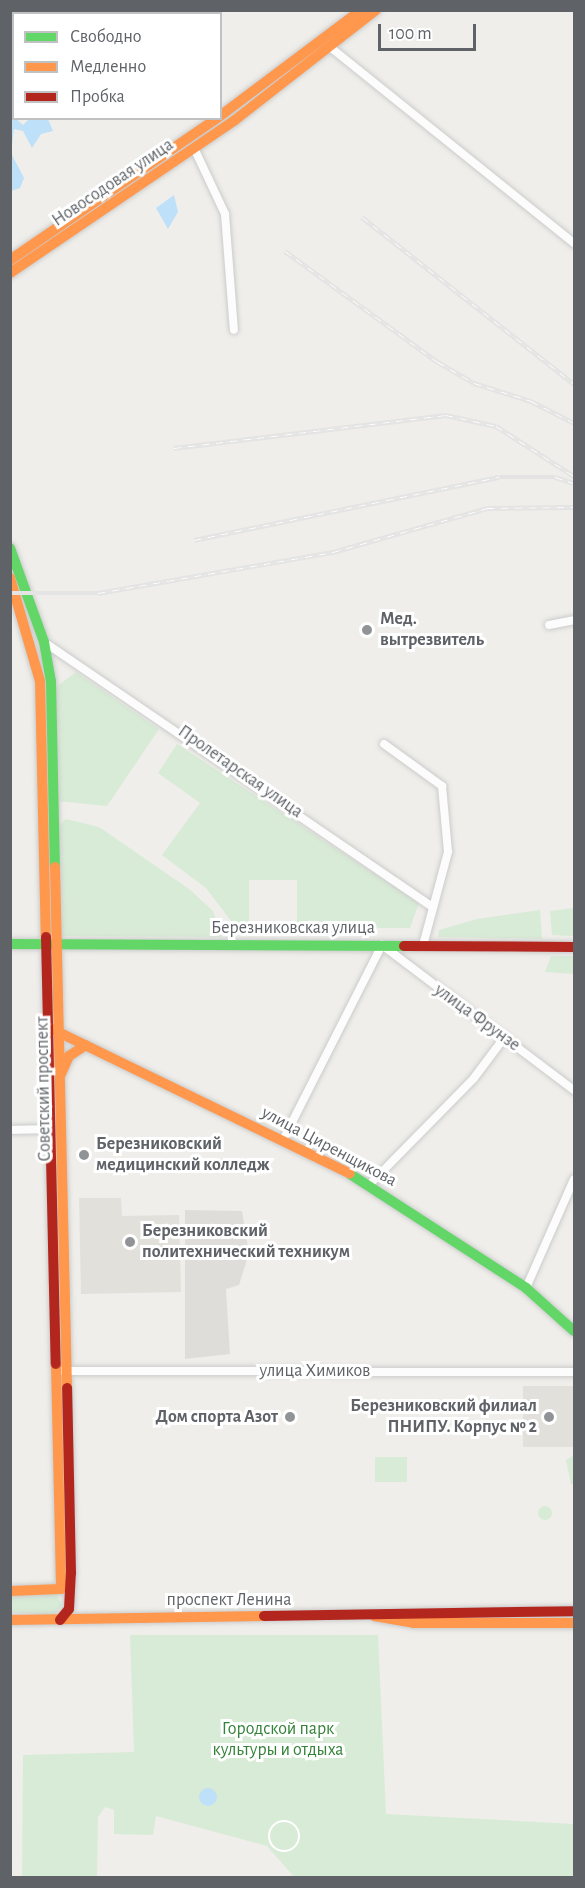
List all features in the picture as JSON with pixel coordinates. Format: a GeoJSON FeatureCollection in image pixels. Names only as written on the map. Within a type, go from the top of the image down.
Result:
{"type":"FeatureCollection","features":[{"type":"Feature","properties":{"kind":"main road","name":"Новосодовая улица"},"geometry":{"type":"LineString","coordinates":[[222,115],[361,10]]}},
{"type":"Feature","properties":{"kind":"main road","name":"Новосодовая улица"},"geometry":{"type":"LineString","coordinates":[[10,273],[194,148],[376,10]]}},
{"type":"Feature","properties":{"kind":"main road","name":"Новосодовая улица"},"geometry":{"type":"LineString","coordinates":[[10,260],[215,120]]}},
{"type":"Feature","properties":{"kind":"main road","name":"Советский проспект"},"geometry":{"type":"LineString","coordinates":[[10,548],[16,559],[44,642],[51,681],[52,944],[48,1027],[50,1129],[71,1602]]}},
{"type":"Feature","properties":{"kind":"main road","name":"Советский проспект"},"geometry":{"type":"LineString","coordinates":[[10,578],[30,635],[40,681],[52,944],[60,1033],[61,1588]]}},
{"type":"Feature","properties":{"kind":"main road"},"geometry":{"type":"LineString","coordinates":[[30,635],[44,642]]}},
{"type":"Feature","properties":{"kind":"main road","name":"Березниковская улица"},"geometry":{"type":"LineString","coordinates":[[10,944],[574,947]]}},
{"type":"Feature","properties":{"kind":"main road","name":"улица Циренщикова"},"geometry":{"type":"LineString","coordinates":[[48,1027],[370,1184],[526,1288],[574,1331]]}},
{"type":"Feature","properties":{"kind":"main road"},"geometry":{"type":"LineString","coordinates":[[60,1074],[69,1056],[86,1045]]}},
{"type":"Feature","properties":{"kind":"main road"},"geometry":{"type":"LineString","coordinates":[[10,1591],[61,1588],[85,1617]]}},
{"type":"Feature","properties":{"kind":"main road"},"geometry":{"type":"LineString","coordinates":[[60,1620],[71,1602]]}},
{"type":"Feature","properties":{"kind":"main road","name":"проспект Ленина"},"geometry":{"type":"LineString","coordinates":[[10,1620],[60,1620],[85,1617],[372,1616],[413,1611],[574,1611]]}},
{"type":"Feature","properties":{"kind":"main road","name":"проспект Ленина"},"geometry":{"type":"LineString","coordinates":[[372,1616],[413,1623],[574,1623]]}},
{"type":"Feature","properties":{"kind":"street"},"geometry":{"type":"LineString","coordinates":[[330,47],[574,243]]}},
{"type":"Feature","properties":{"kind":"street"},"geometry":{"type":"LineString","coordinates":[[194,148],[225,214],[234,330]]}},
{"type":"Feature","properties":{"kind":"street"},"geometry":{"type":"LineString","coordinates":[[549,625],[574,620]]}},
{"type":"Feature","properties":{"kind":"street","name":"Пролетарская улица"},"geometry":{"type":"LineString","coordinates":[[44,642],[433,907]]}},
{"type":"Feature","properties":{"kind":"street"},"geometry":{"type":"LineString","coordinates":[[384,744],[442,786],[448,852],[423,945]]}},
{"type":"Feature","properties":{"kind":"street"},"geometry":{"type":"LineString","coordinates":[[283,1140],[382,945]]}},
{"type":"Feature","properties":{"kind":"street","name":"улица Фрунзе"},"geometry":{"type":"LineString","coordinates":[[382,945],[574,1090]]}},
{"type":"Feature","properties":{"kind":"street"},"geometry":{"type":"LineString","coordinates":[[370,1184],[474,1078],[504,1038]]}},
{"type":"Feature","properties":{"kind":"street"},"geometry":{"type":"LineString","coordinates":[[10,1130],[50,1129]]}},
{"type":"Feature","properties":{"kind":"street"},"geometry":{"type":"LineString","coordinates":[[526,1288],[574,1179]]}},
{"type":"Feature","properties":{"kind":"street","name":"улица Химиков"},"geometry":{"type":"LineString","coordinates":[[61,1371],[574,1372]]}},
{"type":"Feature","properties":{"kind":"shaded area","name":"Березниковский политехнический техникум"},"geometry":{"type":"Polygon","coordinates":[[[79,1198],[121,1198],[122,1216],[179,1215],[181,1292],[81,1294],[79,1198]]]}},
{"type":"Feature","properties":{"kind":"shaded area"},"geometry":{"type":"Polygon","coordinates":[[[185,1210],[242,1211],[249,1253],[239,1285],[226,1289],[230,1354],[185,1359],[185,1210]]]}},
{"type":"Feature","properties":{"kind":"shaded area","name":"Березниковский филиал ПНИПУ. Корпус № 2"},"geometry":{"type":"Polygon","coordinates":[[[523,1386],[574,1386],[574,1447],[523,1447],[523,1386]]]}},
{"type":"Feature","properties":{"kind":"green space"},"geometry":{"type":"Polygon","coordinates":[[[76,672],[159,729],[107,806],[57,801],[56,687],[76,672]]]}},
{"type":"Feature","properties":{"kind":"green space"},"geometry":{"type":"Polygon","coordinates":[[[177,744],[419,903],[410,928],[297,928],[297,880],[249,880],[249,929],[237,929],[206,888],[162,855],[200,803],[158,773],[177,744]]]}},
{"type":"Feature","properties":{"kind":"green space"},"geometry":{"type":"Polygon","coordinates":[[[66,819],[99,827],[189,889],[213,911],[222,937],[61,936],[58,826],[66,819]]]}},
{"type":"Feature","properties":{"kind":"green space"},"geometry":{"type":"Polygon","coordinates":[[[574,908],[574,936],[552,935],[550,911],[574,908]]]}},
{"type":"Feature","properties":{"kind":"green space"},"geometry":{"type":"Polygon","coordinates":[[[540,910],[542,939],[438,937],[439,930],[477,919],[540,910]]]}},
{"type":"Feature","properties":{"kind":"green space"},"geometry":{"type":"Polygon","coordinates":[[[551,956],[574,956],[574,974],[545,972],[551,956]]]}},
{"type":"Feature","properties":{"kind":"green space"},"geometry":{"type":"Polygon","coordinates":[[[574,1455],[574,1484],[571,1484],[566,1460],[574,1455]]]}},
{"type":"Feature","properties":{"kind":"green space"},"geometry":{"type":"Polygon","coordinates":[[[375,1457],[407,1457],[407,1482],[375,1482],[375,1457]]]}},
{"type":"Feature","properties":{"kind":"green space"},"geometry":{"type":"Polygon","coordinates":[[[545,1506],[550,1508],[552,1513],[550,1518],[545,1520],[540,1518],[538,1513],[540,1508],[545,1506]]]}},
{"type":"Feature","properties":{"kind":"green space"},"geometry":{"type":"Polygon","coordinates":[[[56,1593],[62,1605],[54,1615],[11,1612],[10,1595],[56,1593]]]}},
{"type":"Feature","properties":{"kind":"green space","name":"Городской парк культуры и отдыха"},"geometry":{"type":"Polygon","coordinates":[[[130,1635],[378,1635],[386,1814],[574,1824],[574,1877],[295,1878],[267,1846],[156,1816],[153,1835],[114,1834],[114,1810],[105,1807],[98,1817],[97,1877],[22,1878],[23,1755],[134,1752],[130,1635]]]}},
{"type":"Feature","properties":{"kind":"water"},"geometry":{"type":"Polygon","coordinates":[[[10,113],[12,120],[18,120],[23,125],[28,120],[48,120],[53,131],[41,134],[32,148],[23,131],[14,129],[11,153],[24,178],[20,188],[11,191],[10,113]]]}},
{"type":"Feature","properties":{"kind":"water"},"geometry":{"type":"Polygon","coordinates":[[[174,195],[178,212],[168,229],[156,208],[174,195]]]}},
{"type":"Feature","properties":{"kind":"water"},"geometry":{"type":"Polygon","coordinates":[[[208,1788],[214,1791],[217,1797],[214,1803],[208,1806],[202,1803],[199,1797],[202,1791],[208,1788]]]}},
{"type":"Feature","properties":{"kind":"railway"},"geometry":{"type":"LineString","coordinates":[[362,217],[574,384]]}},
{"type":"Feature","properties":{"kind":"railway"},"geometry":{"type":"LineString","coordinates":[[285,251],[438,362],[474,383],[531,401],[574,423]]}},
{"type":"Feature","properties":{"kind":"railway"},"geometry":{"type":"LineString","coordinates":[[174,448],[446,415],[496,426],[574,476]]}},
{"type":"Feature","properties":{"kind":"railway"},"geometry":{"type":"LineString","coordinates":[[194,540],[499,477],[555,477],[574,483]]}},
{"type":"Feature","properties":{"kind":"railway"},"geometry":{"type":"LineString","coordinates":[[10,593],[98,593],[333,552],[487,508],[574,507]]}},
{"type":"Feature","properties":{"kind":"railway"},"geometry":{"type":"LineString","coordinates":[[284,1821],[294,1826],[299,1836],[294,1846],[284,1851],[274,1846],[269,1836],[274,1826],[284,1821]]}},
{"type":"Feature","properties":{"kind":"traffic: fast"},"geometry":{"type":"LineString","coordinates":[[10,548],[44,642],[51,681],[55,867]]}},
{"type":"Feature","properties":{"kind":"traffic: fast"},"geometry":{"type":"LineString","coordinates":[[10,944],[404,946]]}},
{"type":"Feature","properties":{"kind":"traffic: fast"},"geometry":{"type":"LineString","coordinates":[[350,1174],[526,1288],[574,1331]]}},
{"type":"Feature","properties":{"kind":"traffic: slow"},"geometry":{"type":"LineString","coordinates":[[222,114],[361,10]]}},
{"type":"Feature","properties":{"kind":"traffic: slow"},"geometry":{"type":"LineString","coordinates":[[10,273],[235,120],[376,10]]}},
{"type":"Feature","properties":{"kind":"traffic: slow"},"geometry":{"type":"LineString","coordinates":[[10,260],[214,120]]}},
{"type":"Feature","properties":{"kind":"traffic: slow"},"geometry":{"type":"LineString","coordinates":[[10,578],[40,681],[46,937]]}},
{"type":"Feature","properties":{"kind":"traffic: slow"},"geometry":{"type":"LineString","coordinates":[[55,867],[67,1388]]}},
{"type":"Feature","properties":{"kind":"traffic: slow"},"geometry":{"type":"LineString","coordinates":[[52,1029],[350,1174]]}},
{"type":"Feature","properties":{"kind":"traffic: slow"},"geometry":{"type":"LineString","coordinates":[[61,1074],[69,1056],[86,1045]]}},
{"type":"Feature","properties":{"kind":"traffic: slow"},"geometry":{"type":"LineString","coordinates":[[56,1364],[61,1589]]}},
{"type":"Feature","properties":{"kind":"traffic: slow"},"geometry":{"type":"LineString","coordinates":[[10,1591],[61,1589]]}},
{"type":"Feature","properties":{"kind":"traffic: slow"},"geometry":{"type":"LineString","coordinates":[[10,1620],[264,1616]]}},
{"type":"Feature","properties":{"kind":"traffic: slow"},"geometry":{"type":"LineString","coordinates":[[374,1616],[413,1623],[574,1623]]}},
{"type":"Feature","properties":{"kind":"traffic: jam"},"geometry":{"type":"LineString","coordinates":[[46,937],[56,1364]]}},
{"type":"Feature","properties":{"kind":"traffic: jam"},"geometry":{"type":"LineString","coordinates":[[404,946],[574,947]]}},
{"type":"Feature","properties":{"kind":"traffic: jam"},"geometry":{"type":"LineString","coordinates":[[60,1620],[69,1609],[71,1573],[67,1388]]}},
{"type":"Feature","properties":{"kind":"traffic: jam"},"geometry":{"type":"LineString","coordinates":[[264,1616],[574,1611]]}},
{"type":"Feature","properties":{"kind":"place","name":"Мед. вытрезвитель"},"geometry":{"type":"Point","coordinates":[367,630]}},
{"type":"Feature","properties":{"kind":"place","name":"Березниковский медицинский колледж"},"geometry":{"type":"Point","coordinates":[84,1155]}},
{"type":"Feature","properties":{"kind":"place","name":"Березниковский политехнический техникум"},"geometry":{"type":"Point","coordinates":[130,1242]}},
{"type":"Feature","properties":{"kind":"place","name":"Дом спорта Азот"},"geometry":{"type":"Point","coordinates":[290,1417]}},
{"type":"Feature","properties":{"kind":"place","name":"Березниковский филиал ПНИПУ. Корпус № 2"},"geometry":{"type":"Point","coordinates":[549,1417]}}]}
